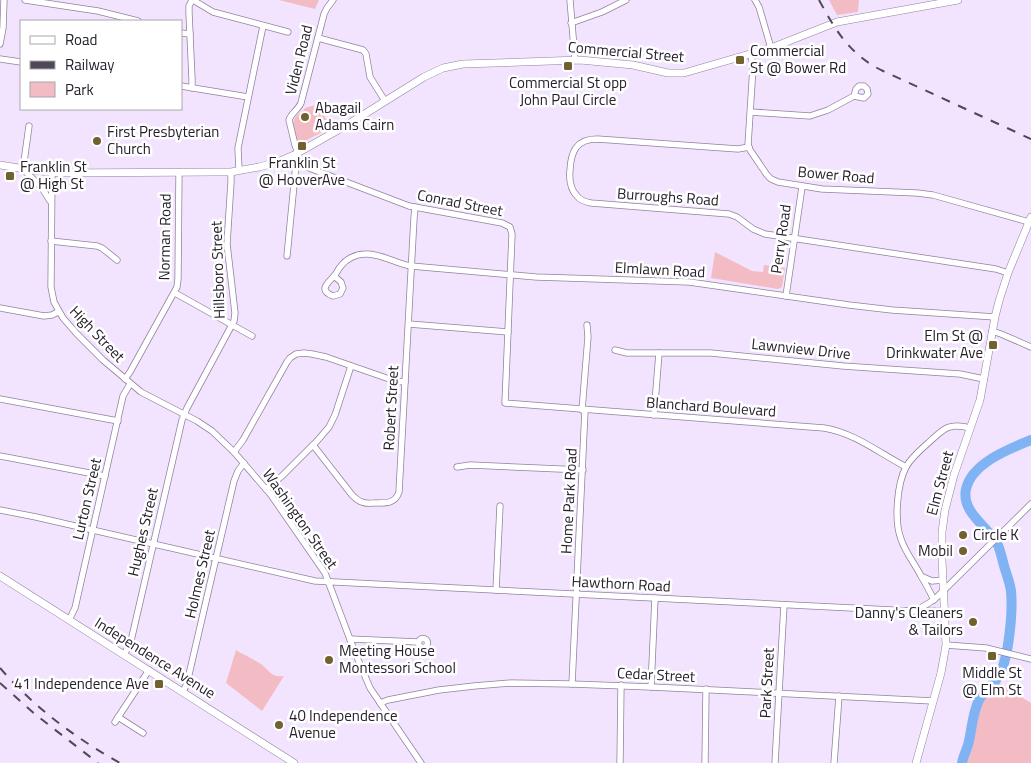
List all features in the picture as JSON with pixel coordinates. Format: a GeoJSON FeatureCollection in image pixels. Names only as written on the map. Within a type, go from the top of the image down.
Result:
{"type":"FeatureCollection","features":[{"type":"Feature","properties":{"kind":"main road","name":"Commercial Street"},"geometry":{"type":"LineString","coordinates":[[0,165],[52,172],[235,171],[272,164],[296,154],[438,70],[455,65],[575,60],[628,65],[680,73],[771,48],[836,22],[958,0]]}},
{"type":"Feature","properties":{"kind":"main road","name":"Elm Street"},"geometry":{"type":"LineString","coordinates":[[916,763],[942,673],[946,645],[942,537],[945,510],[954,475],[978,405],[1000,295],[1030,219]]}},
{"type":"Feature","properties":{"kind":"main road","name":"Independence Avenue"},"geometry":{"type":"LineString","coordinates":[[0,576],[294,763]]}},
{"type":"Feature","properties":{"kind":"street"},"geometry":{"type":"LineString","coordinates":[[0,44],[4,0]]}},
{"type":"Feature","properties":{"kind":"street"},"geometry":{"type":"LineString","coordinates":[[25,0],[98,11],[134,20]]}},
{"type":"Feature","properties":{"kind":"street"},"geometry":{"type":"LineString","coordinates":[[192,88],[189,8],[193,0],[213,12],[288,32]]}},
{"type":"Feature","properties":{"kind":"street","name":"Viden Road"},"geometry":{"type":"LineString","coordinates":[[296,154],[289,120],[290,116],[298,110],[301,103],[324,14],[326,8],[333,0]]}},
{"type":"Feature","properties":{"kind":"street"},"geometry":{"type":"LineString","coordinates":[[570,0],[575,60]]}},
{"type":"Feature","properties":{"kind":"street"},"geometry":{"type":"LineString","coordinates":[[571,23],[581,21],[626,0]]}},
{"type":"Feature","properties":{"kind":"street"},"geometry":{"type":"LineString","coordinates":[[755,0],[759,6],[771,48]]}},
{"type":"Feature","properties":{"kind":"street","name":"Hillsboro Street"},"geometry":{"type":"LineString","coordinates":[[184,414],[233,325],[235,316],[227,244],[238,148],[263,26]]}},
{"type":"Feature","properties":{"kind":"street"},"geometry":{"type":"LineString","coordinates":[[182,33],[190,34]]}},
{"type":"Feature","properties":{"kind":"street"},"geometry":{"type":"LineString","coordinates":[[318,38],[363,50],[366,54],[370,77],[386,101]]}},
{"type":"Feature","properties":{"kind":"street"},"geometry":{"type":"LineString","coordinates":[[749,147],[753,67],[751,54]]}},
{"type":"Feature","properties":{"kind":"street"},"geometry":{"type":"LineString","coordinates":[[0,59],[20,62]]}},
{"type":"Feature","properties":{"kind":"street"},"geometry":{"type":"LineString","coordinates":[[182,86],[248,97]]}},
{"type":"Feature","properties":{"kind":"street"},"geometry":{"type":"LineString","coordinates":[[750,112],[810,116],[828,110],[854,96]]}},
{"type":"Feature","properties":{"kind":"street"},"geometry":{"type":"LineString","coordinates":[[29,126],[23,169],[42,188],[51,205]]}},
{"type":"Feature","properties":{"kind":"street","name":"Burroughs Road"},"geometry":{"type":"LineString","coordinates":[[749,147],[738,149],[591,139],[580,144],[573,152],[570,164],[571,188],[577,197],[591,203],[729,214],[738,217],[750,228],[762,234],[996,269],[1008,273]]}},
{"type":"Feature","properties":{"kind":"street","name":"Bower Road"},"geometry":{"type":"LineString","coordinates":[[749,147],[765,172],[771,179],[778,182],[822,190],[933,194],[1030,219]]}},
{"type":"Feature","properties":{"kind":"street"},"geometry":{"type":"LineString","coordinates":[[287,256],[296,154]]}},
{"type":"Feature","properties":{"kind":"street","name":"Conrad Street"},"geometry":{"type":"LineString","coordinates":[[296,164],[415,207],[502,223],[511,228],[505,404]]}},
{"type":"Feature","properties":{"kind":"street","name":"High Street"},"geometry":{"type":"LineString","coordinates":[[52,172],[51,291],[58,312],[91,348],[127,381],[150,398],[184,414],[212,432]]}},
{"type":"Feature","properties":{"kind":"street","name":"Norman Road"},"geometry":{"type":"LineString","coordinates":[[127,381],[133,366],[177,287],[179,172]]}},
{"type":"Feature","properties":{"kind":"street","name":"Perry Road"},"geometry":{"type":"LineString","coordinates":[[786,296],[802,187]]}},
{"type":"Feature","properties":{"kind":"street","name":"Robert Street"},"geometry":{"type":"LineString","coordinates":[[313,445],[356,499],[366,503],[386,504],[397,498],[399,492],[415,207]]}},
{"type":"Feature","properties":{"kind":"street"},"geometry":{"type":"LineString","coordinates":[[51,240],[97,246],[117,260]]}},
{"type":"Feature","properties":{"kind":"street","name":"Elmlawn Road"},"geometry":{"type":"LineString","coordinates":[[334,276],[347,260],[365,254],[375,255],[411,266],[536,277],[698,282],[892,310],[995,317]]}},
{"type":"Feature","properties":{"kind":"street"},"geometry":{"type":"LineString","coordinates":[[174,293],[252,336]]}},
{"type":"Feature","properties":{"kind":"street"},"geometry":{"type":"LineString","coordinates":[[0,308],[44,316],[50,316],[58,312]]}},
{"type":"Feature","properties":{"kind":"street"},"geometry":{"type":"LineString","coordinates":[[409,324],[508,332]]}},
{"type":"Feature","properties":{"kind":"street","name":"Home Park Road"},"geometry":{"type":"LineString","coordinates":[[572,684],[588,337],[587,325]]}},
{"type":"Feature","properties":{"kind":"street"},"geometry":{"type":"LineString","coordinates":[[992,332],[1031,347]]}},
{"type":"Feature","properties":{"kind":"street","name":"Lawnview Drive"},"geometry":{"type":"LineString","coordinates":[[614,350],[624,352],[720,354],[853,367],[964,374],[984,379]]}},
{"type":"Feature","properties":{"kind":"street"},"geometry":{"type":"LineString","coordinates":[[234,452],[243,440],[287,362],[299,353],[321,356],[395,381],[405,382]]}},
{"type":"Feature","properties":{"kind":"street"},"geometry":{"type":"LineString","coordinates":[[654,415],[659,353]]}},
{"type":"Feature","properties":{"kind":"street"},"geometry":{"type":"LineString","coordinates":[[266,490],[313,445],[331,424],[351,366]]}},
{"type":"Feature","properties":{"kind":"street","name":"Lurton Street"},"geometry":{"type":"LineString","coordinates":[[69,620],[74,608],[127,381]]}},
{"type":"Feature","properties":{"kind":"street"},"geometry":{"type":"LineString","coordinates":[[0,399],[118,421]]}},
{"type":"Feature","properties":{"kind":"street","name":"Blanchard Boulevard"},"geometry":{"type":"LineString","coordinates":[[505,404],[829,429],[852,437],[906,467]]}},
{"type":"Feature","properties":{"kind":"street","name":"Hughes Street"},"geometry":{"type":"LineString","coordinates":[[124,655],[131,641],[184,414]]}},
{"type":"Feature","properties":{"kind":"street"},"geometry":{"type":"LineString","coordinates":[[934,600],[903,544],[898,527],[899,492],[906,467],[916,454],[946,428],[956,425],[970,428]]}},
{"type":"Feature","properties":{"kind":"street","name":"Washington Street"},"geometry":{"type":"LineString","coordinates":[[212,432],[234,452],[266,490],[323,570],[369,686],[420,763]]}},
{"type":"Feature","properties":{"kind":"street"},"geometry":{"type":"LineString","coordinates":[[0,456],[105,476]]}},
{"type":"Feature","properties":{"kind":"street","name":"Holmes Street"},"geometry":{"type":"LineString","coordinates":[[183,692],[187,683],[235,478],[244,463]]}},
{"type":"Feature","properties":{"kind":"street"},"geometry":{"type":"LineString","coordinates":[[457,467],[470,465],[582,470]]}},
{"type":"Feature","properties":{"kind":"street","name":"Hawthorn Road"},"geometry":{"type":"LineString","coordinates":[[912,611],[922,608],[934,600],[1031,504]]}},
{"type":"Feature","properties":{"kind":"street"},"geometry":{"type":"LineString","coordinates":[[496,590],[500,506]]}},
{"type":"Feature","properties":{"kind":"street","name":"Hawthorn Road"},"geometry":{"type":"LineString","coordinates":[[0,510],[308,580],[912,611],[944,611]]}},
{"type":"Feature","properties":{"kind":"street"},"geometry":{"type":"LineString","coordinates":[[922,576],[932,581],[943,580]]}},
{"type":"Feature","properties":{"kind":"street"},"geometry":{"type":"LineString","coordinates":[[651,687],[655,598]]}},
{"type":"Feature","properties":{"kind":"street","name":"Park Street"},"geometry":{"type":"LineString","coordinates":[[775,763],[784,604]]}},
{"type":"Feature","properties":{"kind":"street"},"geometry":{"type":"LineString","coordinates":[[350,639],[418,642]]}},
{"type":"Feature","properties":{"kind":"street"},"geometry":{"type":"LineString","coordinates":[[946,645],[986,648],[1031,658]]}},
{"type":"Feature","properties":{"kind":"street"},"geometry":{"type":"LineString","coordinates":[[143,733],[116,720],[149,670]]}},
{"type":"Feature","properties":{"kind":"street","name":"Cedar Street"},"geometry":{"type":"LineString","coordinates":[[380,703],[385,700],[439,690],[511,683],[651,687],[933,701]]}},
{"type":"Feature","properties":{"kind":"street"},"geometry":{"type":"LineString","coordinates":[[620,763],[621,686]]}},
{"type":"Feature","properties":{"kind":"street"},"geometry":{"type":"LineString","coordinates":[[705,763],[706,690]]}},
{"type":"Feature","properties":{"kind":"street"},"geometry":{"type":"LineString","coordinates":[[834,763],[839,696]]}},
{"type":"Feature","properties":{"kind":"green space"},"geometry":{"type":"Polygon","coordinates":[[[279,0],[319,0],[315,9],[279,0]]]}},
{"type":"Feature","properties":{"kind":"green space"},"geometry":{"type":"Polygon","coordinates":[[[829,0],[859,0],[858,12],[837,15],[829,0]]]}},
{"type":"Feature","properties":{"kind":"green space"},"geometry":{"type":"Polygon","coordinates":[[[319,104],[324,116],[332,127],[298,143],[293,127],[295,118],[305,108],[319,104]]]}},
{"type":"Feature","properties":{"kind":"green space"},"geometry":{"type":"Polygon","coordinates":[[[715,252],[752,271],[763,272],[764,265],[785,268],[782,287],[778,289],[711,278],[715,252]]]}},
{"type":"Feature","properties":{"kind":"green space"},"geometry":{"type":"Polygon","coordinates":[[[236,650],[261,664],[273,675],[284,676],[262,711],[226,683],[236,650]]]}},
{"type":"Feature","properties":{"kind":"green space"},"geometry":{"type":"Polygon","coordinates":[[[998,682],[1031,703],[1031,763],[962,763],[979,699],[998,682]]]}},
{"type":"Feature","properties":{"kind":"waterway"},"geometry":{"type":"LineString","coordinates":[[962,763],[977,705],[981,696],[998,678],[1003,666],[1010,633],[1011,610],[1011,588],[997,543],[971,512],[965,497],[966,489],[970,480],[983,464],[1031,440]]}},
{"type":"Feature","properties":{"kind":"railway"},"geometry":{"type":"LineString","coordinates":[[819,0],[845,41],[861,58],[871,65],[1031,139]]}},
{"type":"Feature","properties":{"kind":"railway"},"geometry":{"type":"LineString","coordinates":[[0,668],[27,696],[56,721],[120,763]]}},
{"type":"Feature","properties":{"kind":"railway"},"geometry":{"type":"LineString","coordinates":[[0,683],[36,715],[98,763]]}},
{"type":"Feature","properties":{"kind":"place","name":"Commercial St @ Bower Rd"},"geometry":{"type":"Point","coordinates":[740,60]}},
{"type":"Feature","properties":{"kind":"place","name":"Commercial St opp John Paul Circle"},"geometry":{"type":"Point","coordinates":[568,66]}},
{"type":"Feature","properties":{"kind":"place","name":"Abagail Adams Cairn"},"geometry":{"type":"Point","coordinates":[305,117]}},
{"type":"Feature","properties":{"kind":"place","name":"First Presbyterian Church"},"geometry":{"type":"Point","coordinates":[97,141]}},
{"type":"Feature","properties":{"kind":"place","name":"Franklin St @ HooverAve"},"geometry":{"type":"Point","coordinates":[302,146]}},
{"type":"Feature","properties":{"kind":"place","name":"Franklin St @ High St"},"geometry":{"type":"Point","coordinates":[10,176]}},
{"type":"Feature","properties":{"kind":"place","name":"Elm St @ Drinkwater Ave"},"geometry":{"type":"Point","coordinates":[993,345]}},
{"type":"Feature","properties":{"kind":"place","name":"Circle K"},"geometry":{"type":"Point","coordinates":[963,535]}},
{"type":"Feature","properties":{"kind":"place","name":"Mobil"},"geometry":{"type":"Point","coordinates":[963,551]}},
{"type":"Feature","properties":{"kind":"place","name":"Danny's Cleaners & Tailors"},"geometry":{"type":"Point","coordinates":[973,622]}},
{"type":"Feature","properties":{"kind":"place","name":"Middle St @ Elm St"},"geometry":{"type":"Point","coordinates":[992,656]}},
{"type":"Feature","properties":{"kind":"place","name":"Meeting House Montessori School"},"geometry":{"type":"Point","coordinates":[329,660]}},
{"type":"Feature","properties":{"kind":"place","name":"41 Independence Ave"},"geometry":{"type":"Point","coordinates":[159,684]}},
{"type":"Feature","properties":{"kind":"place","name":"40 Independence Avenue"},"geometry":{"type":"Point","coordinates":[279,725]}}]}
